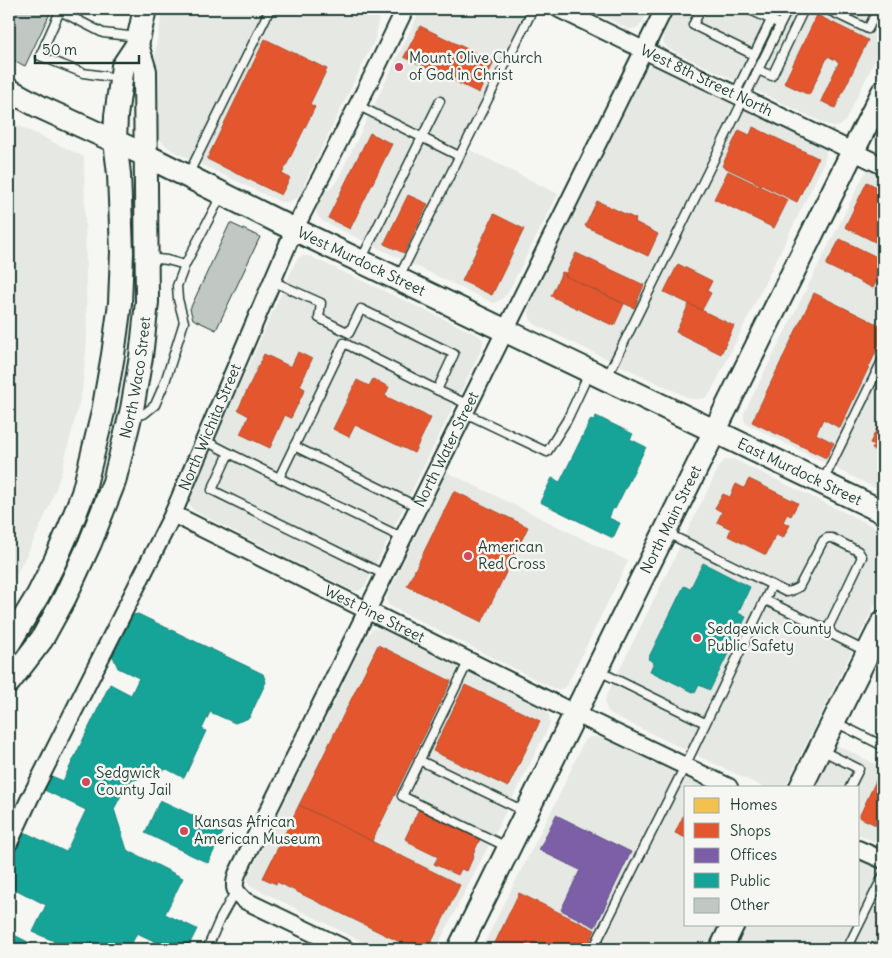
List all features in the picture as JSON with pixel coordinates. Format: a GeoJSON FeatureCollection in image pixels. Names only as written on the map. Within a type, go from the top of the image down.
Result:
{"type":"FeatureCollection","features":[{"type":"Feature","properties":{"kind":"street","name":"North Waco Street"},"geometry":{"type":"LineString","coordinates":[[9,643],[38,595],[70,527],[83,493],[103,412],[120,303],[122,252],[119,174],[115,141],[116,116],[124,66],[138,41],[145,9]]}},
{"type":"Feature","properties":{"kind":"street","name":"North Wichita Street"},"geometry":{"type":"LineString","coordinates":[[9,843],[28,800],[173,514],[294,230],[405,9]]}},
{"type":"Feature","properties":{"kind":"street","name":"West 8th Street North"},"geometry":{"type":"LineString","coordinates":[[559,9],[883,166]]}},
{"type":"Feature","properties":{"kind":"street","name":"North Water Street"},"geometry":{"type":"LineString","coordinates":[[235,892],[237,874],[664,9]]}},
{"type":"Feature","properties":{"kind":"street","name":"North Waco Street"},"geometry":{"type":"LineString","coordinates":[[9,682],[42,639],[65,598],[90,543],[114,482],[131,415],[141,357],[147,302],[145,71],[138,41]]}},
{"type":"Feature","properties":{"kind":"street","name":"West Murdock Street"},"geometry":{"type":"LineString","coordinates":[[9,90],[188,176],[294,230],[715,431]]}},
{"type":"Feature","properties":{"kind":"street","name":"North Main Street"},"geometry":{"type":"LineString","coordinates":[[459,949],[883,92]]}},
{"type":"Feature","properties":{"kind":"street","name":"East Murdock Street"},"geometry":{"type":"LineString","coordinates":[[715,431],[883,512]]}},
{"type":"Feature","properties":{"kind":"street","name":"West Pine Street"},"geometry":{"type":"LineString","coordinates":[[173,514],[368,609],[576,714],[727,786]]}},
{"type":"Feature","properties":{"kind":"street"},"geometry":{"type":"LineString","coordinates":[[802,786],[883,622]]}},
{"type":"Feature","properties":{"kind":"street"},"geometry":{"type":"LineString","coordinates":[[860,850],[883,860]]}},
{"type":"Feature","properties":{"kind":"street"},"geometry":{"type":"LineString","coordinates":[[235,892],[244,900],[346,949]]}},
{"type":"Feature","properties":{"kind":"street"},"geometry":{"type":"LineString","coordinates":[[721,949],[732,926]]}},
{"type":"Feature","properties":{"kind":"lane"},"geometry":{"type":"LineString","coordinates":[[188,176],[270,9]]}},
{"type":"Feature","properties":{"kind":"lane"},"geometry":{"type":"LineString","coordinates":[[398,279],[533,9]]}},
{"type":"Feature","properties":{"kind":"lane"},"geometry":{"type":"LineString","coordinates":[[701,9],[693,25],[754,55]]}},
{"type":"Feature","properties":{"kind":"lane"},"geometry":{"type":"LineString","coordinates":[[748,9],[781,24]]}},
{"type":"Feature","properties":{"kind":"lane"},"geometry":{"type":"LineString","coordinates":[[739,96],[758,70],[788,9]]}},
{"type":"Feature","properties":{"kind":"lane"},"geometry":{"type":"LineString","coordinates":[[758,70],[772,76],[804,9]]}},
{"type":"Feature","properties":{"kind":"lane"},"geometry":{"type":"LineString","coordinates":[[826,9],[868,29],[878,9]]}},
{"type":"Feature","properties":{"kind":"lane"},"geometry":{"type":"LineString","coordinates":[[122,79],[84,73],[40,56],[60,11],[103,33],[138,41]]}},
{"type":"Feature","properties":{"kind":"lane"},"geometry":{"type":"LineString","coordinates":[[344,343],[437,390],[467,409],[547,452],[598,375],[739,96],[754,55],[771,20]]}},
{"type":"Feature","properties":{"kind":"lane"},"geometry":{"type":"LineString","coordinates":[[360,261],[440,100]]}},
{"type":"Feature","properties":{"kind":"lane"},"geometry":{"type":"LineString","coordinates":[[358,105],[459,156]]}},
{"type":"Feature","properties":{"kind":"lane"},"geometry":{"type":"LineString","coordinates":[[131,415],[144,414],[156,405],[184,322],[177,286],[185,265],[222,194]]}},
{"type":"Feature","properties":{"kind":"lane"},"geometry":{"type":"LineString","coordinates":[[146,258],[167,260],[185,265]]}},
{"type":"Feature","properties":{"kind":"lane"},"geometry":{"type":"LineString","coordinates":[[272,281],[321,303],[319,318],[349,333]]}},
{"type":"Feature","properties":{"kind":"lane"},"geometry":{"type":"LineString","coordinates":[[279,478],[361,309],[454,354],[437,390]]}},
{"type":"Feature","properties":{"kind":"lane"},"geometry":{"type":"LineString","coordinates":[[822,483],[883,358]]}},
{"type":"Feature","properties":{"kind":"lane"},"geometry":{"type":"LineString","coordinates":[[204,440],[403,538]]}},
{"type":"Feature","properties":{"kind":"lane"},"geometry":{"type":"LineString","coordinates":[[294,446],[418,507]]}},
{"type":"Feature","properties":{"kind":"lane"},"geometry":{"type":"LineString","coordinates":[[229,453],[212,490],[385,575]]}},
{"type":"Feature","properties":{"kind":"lane"},"geometry":{"type":"LineString","coordinates":[[665,532],[786,592],[799,587],[823,541],[827,538],[832,538],[858,551],[862,557],[829,626],[830,631]]}},
{"type":"Feature","properties":{"kind":"lane"},"geometry":{"type":"LineString","coordinates":[[593,949],[685,766],[772,585]]}},
{"type":"Feature","properties":{"kind":"lane"},"geometry":{"type":"LineString","coordinates":[[765,600],[830,631],[833,635],[868,653]]}},
{"type":"Feature","properties":{"kind":"lane"},"geometry":{"type":"LineString","coordinates":[[468,660],[402,796],[509,848]]}},
{"type":"Feature","properties":{"kind":"lane"},"geometry":{"type":"LineString","coordinates":[[597,670],[706,723]]}},
{"type":"Feature","properties":{"kind":"lane"},"geometry":{"type":"LineString","coordinates":[[834,721],[883,746]]}},
{"type":"Feature","properties":{"kind":"lane"},"geometry":{"type":"LineString","coordinates":[[820,749],[859,769],[850,786]]}},
{"type":"Feature","properties":{"kind":"lane"},"geometry":{"type":"LineString","coordinates":[[419,760],[527,812]]}},
{"type":"Feature","properties":{"kind":"lane"},"geometry":{"type":"LineString","coordinates":[[860,923],[883,876]]}},
{"type":"Feature","properties":{"kind":"lane"},"geometry":{"type":"LineString","coordinates":[[207,949],[220,919],[235,892]]}},
{"type":"Feature","properties":{"kind":"lane"},"geometry":{"type":"LineString","coordinates":[[847,949],[858,926]]}},
{"type":"Feature","properties":{"kind":"shaded area"},"geometry":{"type":"Polygon","coordinates":[[[163,9],[247,9],[259,14],[262,9],[379,9],[375,39],[305,182],[303,191],[297,198],[288,202],[281,202],[173,151],[156,135],[152,99],[156,46],[163,9]]]}},
{"type":"Feature","properties":{"kind":"shaded area"},"geometry":{"type":"Polygon","coordinates":[[[421,9],[536,9],[468,149],[558,194],[508,292],[502,299],[494,303],[322,221],[317,214],[317,199],[324,191],[330,189],[336,183],[421,9]]]}},
{"type":"Feature","properties":{"kind":"shaded area"},"geometry":{"type":"Polygon","coordinates":[[[588,9],[649,9],[643,22],[637,28],[629,29],[588,9]]]}},
{"type":"Feature","properties":{"kind":"shaded area"},"geometry":{"type":"Polygon","coordinates":[[[675,9],[883,9],[883,44],[845,121],[840,126],[835,127],[669,49],[664,44],[664,30],[675,9]]]}},
{"type":"Feature","properties":{"kind":"shaded area"},"geometry":{"type":"Polygon","coordinates":[[[650,65],[665,67],[821,142],[826,153],[824,163],[711,392],[705,398],[691,399],[536,325],[531,320],[529,313],[529,305],[646,69],[650,65]]]}},
{"type":"Feature","properties":{"kind":"shaded area"},"geometry":{"type":"Polygon","coordinates":[[[9,121],[84,157],[87,340],[82,391],[61,474],[49,507],[9,589],[9,121]]]}},
{"type":"Feature","properties":{"kind":"shaded area"},"geometry":{"type":"Polygon","coordinates":[[[873,168],[883,173],[883,492],[747,424],[744,420],[744,413],[864,175],[868,169],[873,168]]]}},
{"type":"Feature","properties":{"kind":"shaded area"},"geometry":{"type":"Polygon","coordinates":[[[302,256],[309,256],[478,335],[483,340],[482,348],[365,586],[355,591],[194,511],[189,504],[189,497],[193,487],[297,259],[302,256]]]}},
{"type":"Feature","properties":{"kind":"shaded area"},"geometry":{"type":"Polygon","coordinates":[[[733,459],[883,531],[883,588],[785,786],[761,786],[613,715],[607,710],[605,703],[606,697],[720,465],[725,460],[733,459]]]}},
{"type":"Feature","properties":{"kind":"shaded area"},"geometry":{"type":"Polygon","coordinates":[[[447,472],[628,561],[566,687],[555,689],[387,603],[387,596],[447,472]]]}},
{"type":"Feature","properties":{"kind":"shaded area"},"geometry":{"type":"Polygon","coordinates":[[[373,629],[383,630],[544,710],[549,715],[550,722],[547,730],[436,949],[377,949],[248,883],[248,877],[368,634],[373,629]]]}},
{"type":"Feature","properties":{"kind":"shaded area"},"geometry":{"type":"Polygon","coordinates":[[[590,737],[607,739],[704,786],[684,786],[684,926],[718,926],[707,949],[481,949],[556,802],[584,741],[590,737]]]}},
{"type":"Feature","properties":{"kind":"shaded area"},"geometry":{"type":"Polygon","coordinates":[[[835,744],[883,768],[883,846],[860,835],[860,786],[814,786],[835,744]]]}},
{"type":"Feature","properties":{"kind":"shaded area"},"geometry":{"type":"Polygon","coordinates":[[[860,861],[883,872],[883,949],[733,949],[744,926],[860,926],[860,861]]]}},
{"type":"Feature","properties":{"kind":"building: Homes"},"geometry":{"type":"Polygon","coordinates":[[[883,707],[883,722],[878,719],[883,707]]]}},
{"type":"Feature","properties":{"kind":"building: Shops"},"geometry":{"type":"Polygon","coordinates":[[[817,15],[868,40],[835,108],[821,101],[839,62],[828,56],[809,95],[784,83],[817,15]]]}},
{"type":"Feature","properties":{"kind":"building: Shops"},"geometry":{"type":"Polygon","coordinates":[[[420,26],[494,62],[479,93],[404,57],[420,26]]]}},
{"type":"Feature","properties":{"kind":"building: Shops"},"geometry":{"type":"Polygon","coordinates":[[[265,39],[327,69],[310,104],[315,107],[282,174],[290,178],[281,195],[207,159],[265,39]]]}},
{"type":"Feature","properties":{"kind":"building: Shops"},"geometry":{"type":"Polygon","coordinates":[[[753,127],[818,158],[797,202],[722,166],[739,130],[750,135],[753,127]]]}},
{"type":"Feature","properties":{"kind":"building: Shops"},"geometry":{"type":"Polygon","coordinates":[[[370,133],[392,144],[350,229],[328,218],[370,133]]]}},
{"type":"Feature","properties":{"kind":"building: Shops"},"geometry":{"type":"Polygon","coordinates":[[[728,171],[788,200],[774,228],[714,199],[728,171]]]}},
{"type":"Feature","properties":{"kind":"building: Shops"},"geometry":{"type":"Polygon","coordinates":[[[867,182],[883,190],[883,246],[845,227],[867,182]]]}},
{"type":"Feature","properties":{"kind":"building: Shops"},"geometry":{"type":"Polygon","coordinates":[[[408,195],[428,204],[404,253],[384,244],[408,195]]]}},
{"type":"Feature","properties":{"kind":"building: Shops"},"geometry":{"type":"Polygon","coordinates":[[[597,201],[636,219],[635,222],[658,234],[648,256],[585,226],[597,201]]]}},
{"type":"Feature","properties":{"kind":"building: Shops"},"geometry":{"type":"Polygon","coordinates":[[[494,214],[524,229],[492,295],[462,281],[494,214]]]}},
{"type":"Feature","properties":{"kind":"building: Shops"},"geometry":{"type":"Polygon","coordinates":[[[840,239],[883,260],[883,268],[873,288],[826,265],[840,239]]]}},
{"type":"Feature","properties":{"kind":"building: Shops"},"geometry":{"type":"Polygon","coordinates":[[[576,253],[644,285],[634,308],[565,276],[576,253]]]}},
{"type":"Feature","properties":{"kind":"building: Shops"},"geometry":{"type":"Polygon","coordinates":[[[678,264],[712,281],[707,291],[711,293],[702,310],[664,292],[678,264]]]}},
{"type":"Feature","properties":{"kind":"building: Shops"},"geometry":{"type":"Polygon","coordinates":[[[562,272],[566,273],[565,276],[624,304],[614,326],[551,296],[562,272]]]}},
{"type":"Feature","properties":{"kind":"building: Shops"},"geometry":{"type":"Polygon","coordinates":[[[814,293],[883,327],[883,337],[840,428],[823,419],[816,434],[834,443],[826,458],[752,422],[814,293]]]}},
{"type":"Feature","properties":{"kind":"building: Shops"},"geometry":{"type":"Polygon","coordinates":[[[689,304],[734,326],[721,354],[676,332],[689,304]]]}},
{"type":"Feature","properties":{"kind":"building: Shops"},"geometry":{"type":"Polygon","coordinates":[[[298,352],[312,359],[300,386],[305,389],[291,418],[285,415],[270,448],[240,434],[249,416],[238,410],[264,354],[291,367],[298,352]]]}},
{"type":"Feature","properties":{"kind":"building: Shops"},"geometry":{"type":"Polygon","coordinates":[[[373,379],[389,387],[385,396],[431,418],[414,453],[355,425],[349,437],[333,429],[357,380],[369,386],[373,379]]]}},
{"type":"Feature","properties":{"kind":"building: Shops"},"geometry":{"type":"Polygon","coordinates":[[[883,416],[883,454],[872,449],[874,446],[870,443],[883,416]]]}},
{"type":"Feature","properties":{"kind":"building: Shops"},"geometry":{"type":"Polygon","coordinates":[[[749,479],[798,503],[791,516],[787,514],[783,522],[790,525],[783,538],[776,535],[766,555],[728,536],[731,529],[717,522],[722,512],[715,508],[723,494],[730,497],[736,484],[744,488],[749,479]]]}},
{"type":"Feature","properties":{"kind":"building: Shops","name":"American Red Cross"},"geometry":{"type":"Polygon","coordinates":[[[454,491],[528,527],[482,622],[407,586],[454,491]]]}},
{"type":"Feature","properties":{"kind":"building: Shops"},"geometry":{"type":"Polygon","coordinates":[[[378,645],[451,681],[372,841],[299,805],[378,645]]]}},
{"type":"Feature","properties":{"kind":"building: Shops"},"geometry":{"type":"Polygon","coordinates":[[[465,685],[540,721],[508,787],[433,751],[465,685]]]}},
{"type":"Feature","properties":{"kind":"building: Shops"},"geometry":{"type":"Polygon","coordinates":[[[880,772],[883,773],[882,828],[860,817],[880,772]]]}},
{"type":"Feature","properties":{"kind":"building: Shops"},"geometry":{"type":"Polygon","coordinates":[[[299,805],[460,885],[428,949],[412,949],[277,882],[276,884],[263,878],[299,805]]]}},
{"type":"Feature","properties":{"kind":"building: Shops"},"geometry":{"type":"Polygon","coordinates":[[[419,809],[480,839],[467,871],[461,869],[458,875],[434,864],[438,857],[409,843],[410,841],[405,839],[419,809]]]}},
{"type":"Feature","properties":{"kind":"building: Shops"},"geometry":{"type":"Polygon","coordinates":[[[684,814],[684,837],[675,833],[684,814]]]}},
{"type":"Feature","properties":{"kind":"building: Shops"},"geometry":{"type":"Polygon","coordinates":[[[519,893],[595,930],[586,949],[492,949],[519,893]]]}},
{"type":"Feature","properties":{"kind":"building: Offices"},"geometry":{"type":"Polygon","coordinates":[[[556,815],[631,852],[595,927],[561,910],[580,870],[539,850],[556,815]]]}},
{"type":"Feature","properties":{"kind":"building: Public"},"geometry":{"type":"Polygon","coordinates":[[[596,416],[633,434],[630,439],[646,447],[609,518],[620,523],[613,538],[540,502],[552,478],[560,482],[591,419],[594,421],[596,416]]]}},
{"type":"Feature","properties":{"kind":"building: Public","name":"Sedgewick County Public Safety"},"geometry":{"type":"Polygon","coordinates":[[[703,563],[750,587],[738,613],[746,617],[710,690],[699,685],[695,693],[650,671],[654,662],[648,659],[684,586],[690,589],[703,563]]]}},
{"type":"Feature","properties":{"kind":"building: Public","name":"Sedgwick County Jail"},"geometry":{"type":"Polygon","coordinates":[[[138,614],[263,674],[266,682],[249,718],[235,723],[210,712],[202,729],[206,731],[184,778],[167,769],[128,782],[114,809],[127,850],[183,878],[165,914],[197,929],[187,949],[171,949],[137,933],[129,949],[50,949],[54,941],[33,932],[46,905],[9,886],[9,859],[22,831],[66,852],[86,810],[40,788],[47,774],[63,781],[110,684],[131,695],[139,678],[118,668],[111,652],[129,616],[138,614]]]}},
{"type":"Feature","properties":{"kind":"building: Public","name":"Kansas African American Museum"},"geometry":{"type":"Polygon","coordinates":[[[160,800],[224,830],[208,863],[145,833],[160,800]]]}},
{"type":"Feature","properties":{"kind":"building: Public"},"geometry":{"type":"Polygon","coordinates":[[[14,935],[42,949],[9,949],[9,937],[14,935]]]}},
{"type":"Feature","properties":{"kind":"building: Other"},"geometry":{"type":"Polygon","coordinates":[[[15,9],[52,9],[25,66],[9,58],[9,21],[15,9]]]}},
{"type":"Feature","properties":{"kind":"building: Other"},"geometry":{"type":"Polygon","coordinates":[[[230,223],[260,237],[216,330],[193,319],[190,309],[230,223]]]}},
{"type":"Feature","properties":{"kind":"place","name":"Mount Olive Church of God in Christ"},"geometry":{"type":"Point","coordinates":[399,67]}},
{"type":"Feature","properties":{"kind":"place","name":"American Red Cross"},"geometry":{"type":"Point","coordinates":[468,556]}},
{"type":"Feature","properties":{"kind":"place","name":"Sedgewick County Public Safety"},"geometry":{"type":"Point","coordinates":[697,638]}},
{"type":"Feature","properties":{"kind":"place","name":"Sedgwick County Jail"},"geometry":{"type":"Point","coordinates":[86,782]}},
{"type":"Feature","properties":{"kind":"place","name":"Kansas African American Museum"},"geometry":{"type":"Point","coordinates":[184,831]}}]}
